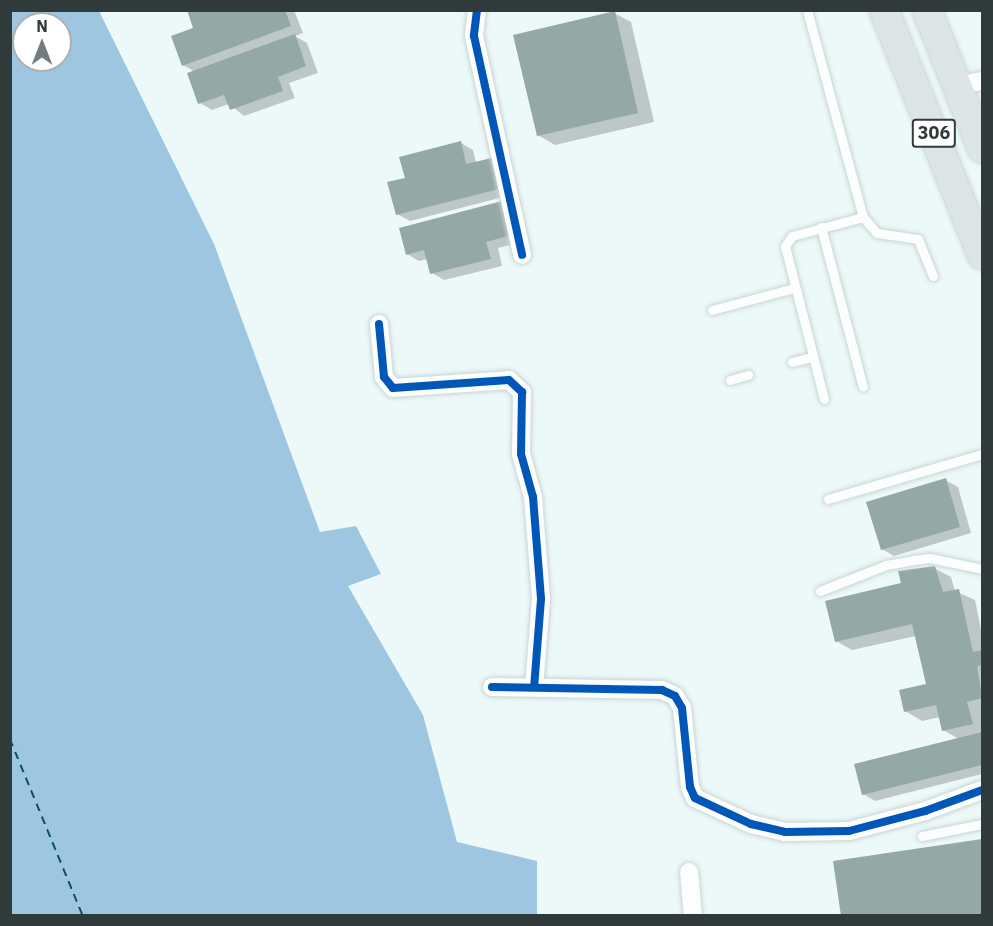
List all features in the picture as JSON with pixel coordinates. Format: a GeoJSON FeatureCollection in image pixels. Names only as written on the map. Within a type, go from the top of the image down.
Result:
{"type":"FeatureCollection","features":[{"type":"Feature","properties":{"kind":"main road","name":"306"},"geometry":{"type":"LineString","coordinates":[[884,10],[982,255]]}},
{"type":"Feature","properties":{"kind":"main road","name":"306"},"geometry":{"type":"LineString","coordinates":[[927,10],[972,95],[982,148]]}},
{"type":"Feature","properties":{"kind":"street"},"geometry":{"type":"LineString","coordinates":[[477,10],[474,36],[522,255]]}},
{"type":"Feature","properties":{"kind":"street"},"geometry":{"type":"LineString","coordinates":[[380,324],[384,377],[393,388],[509,380],[522,392],[521,454],[533,497],[540,598],[534,687]]}},
{"type":"Feature","properties":{"kind":"street"},"geometry":{"type":"LineString","coordinates":[[492,687],[662,690],[675,696],[682,708],[690,788],[695,798],[751,824],[785,832],[849,831],[925,811],[982,790]]}},
{"type":"Feature","properties":{"kind":"street"},"geometry":{"type":"LineString","coordinates":[[689,872],[693,915]]}},
{"type":"Feature","properties":{"kind":"lane"},"geometry":{"type":"LineString","coordinates":[[807,10],[863,217],[877,232],[918,239],[933,276]]}},
{"type":"Feature","properties":{"kind":"lane"},"geometry":{"type":"LineString","coordinates":[[824,399],[794,288],[787,240],[821,227],[863,217]]}},
{"type":"Feature","properties":{"kind":"lane"},"geometry":{"type":"LineString","coordinates":[[821,227],[863,387]]}},
{"type":"Feature","properties":{"kind":"lane"},"geometry":{"type":"LineString","coordinates":[[712,310],[794,288]]}},
{"type":"Feature","properties":{"kind":"lane"},"geometry":{"type":"LineString","coordinates":[[792,362],[812,357]]}},
{"type":"Feature","properties":{"kind":"lane"},"geometry":{"type":"LineString","coordinates":[[730,380],[748,375]]}},
{"type":"Feature","properties":{"kind":"lane"},"geometry":{"type":"LineString","coordinates":[[828,499],[982,454]]}},
{"type":"Feature","properties":{"kind":"lane"},"geometry":{"type":"LineString","coordinates":[[820,591],[886,565],[913,560],[930,558],[982,569]]}},
{"type":"Feature","properties":{"kind":"lane"},"geometry":{"type":"LineString","coordinates":[[922,836],[982,824]]}},
{"type":"Feature","properties":{"kind":"water"},"geometry":{"type":"Polygon","coordinates":[[[10,11],[99,11],[214,244],[320,532],[356,526],[381,574],[348,586],[423,715],[457,842],[537,861],[537,915],[11,915],[10,11]]]}},
{"type":"Feature","properties":{"kind":"building"},"geometry":{"type":"Polygon","coordinates":[[[187,10],[285,10],[291,26],[182,66],[171,36],[193,28],[187,10]]]}},
{"type":"Feature","properties":{"kind":"building"},"geometry":{"type":"Polygon","coordinates":[[[615,11],[638,113],[537,136],[513,35],[615,11]]]}},
{"type":"Feature","properties":{"kind":"building"},"geometry":{"type":"Polygon","coordinates":[[[295,34],[306,66],[278,77],[283,91],[230,110],[224,95],[198,104],[187,73],[295,34]]]}},
{"type":"Feature","properties":{"kind":"building"},"geometry":{"type":"Polygon","coordinates":[[[461,141],[466,164],[492,158],[499,189],[396,215],[387,182],[405,178],[399,157],[461,141]]]}},
{"type":"Feature","properties":{"kind":"building"},"geometry":{"type":"Polygon","coordinates":[[[506,200],[515,234],[486,242],[491,259],[430,274],[424,250],[406,255],[399,228],[506,200]]]}},
{"type":"Feature","properties":{"kind":"building"},"geometry":{"type":"Polygon","coordinates":[[[946,478],[960,527],[881,550],[866,502],[946,478]]]}},
{"type":"Feature","properties":{"kind":"building"},"geometry":{"type":"Polygon","coordinates":[[[935,566],[943,592],[959,589],[973,652],[982,650],[982,665],[977,666],[982,698],[967,702],[973,724],[942,731],[936,705],[904,712],[899,690],[926,684],[912,624],[835,642],[825,601],[901,583],[898,571],[935,566]]]}},
{"type":"Feature","properties":{"kind":"building"},"geometry":{"type":"Polygon","coordinates":[[[982,732],[982,765],[862,795],[854,764],[982,732]]]}},
{"type":"Feature","properties":{"kind":"building"},"geometry":{"type":"Polygon","coordinates":[[[982,839],[982,916],[841,916],[833,861],[982,839]]]}},
{"type":"Feature","properties":{"kind":"ferry route"},"geometry":{"type":"LineString","coordinates":[[10,739],[83,916]]}},
{"type":"Feature","properties":{"kind":"cycle path"},"geometry":{"type":"LineString","coordinates":[[477,10],[474,36],[522,255]]}},
{"type":"Feature","properties":{"kind":"cycle path"},"geometry":{"type":"LineString","coordinates":[[379,324],[384,377],[393,388],[509,380],[522,392],[521,454],[533,497],[541,599],[534,687]]}},
{"type":"Feature","properties":{"kind":"cycle path"},"geometry":{"type":"LineString","coordinates":[[492,687],[662,690],[675,696],[682,708],[690,787],[695,798],[751,824],[785,832],[849,831],[925,811],[982,790]]}}]}
